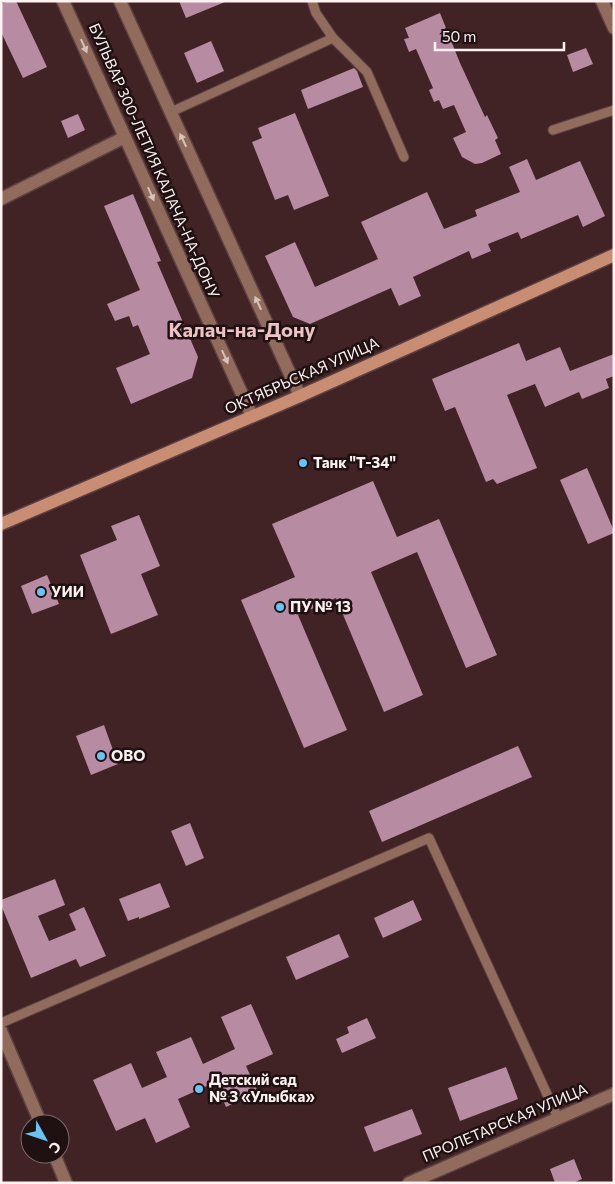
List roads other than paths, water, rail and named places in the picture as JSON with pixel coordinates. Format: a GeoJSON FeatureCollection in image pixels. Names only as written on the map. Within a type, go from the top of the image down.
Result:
{"type":"FeatureCollection","features":[{"type":"Feature","properties":{"kind":"main road","name":"ОКТЯБРЬСКАЯ УЛИЦА"},"geometry":{"type":"LineString","coordinates":[[1,524],[300,396],[614,255]]}},
{"type":"Feature","properties":{"kind":"street","name":"БУЛЬВАР 300-ЛЕТИЯ КАЛАЧА-НА-ДОНУ"},"geometry":{"type":"LineString","coordinates":[[63,1],[252,416]]}},
{"type":"Feature","properties":{"kind":"street"},"geometry":{"type":"LineString","coordinates":[[120,1],[300,396]]}},
{"type":"Feature","properties":{"kind":"street"},"geometry":{"type":"LineString","coordinates":[[602,1],[614,28]]}},
{"type":"Feature","properties":{"kind":"street"},"geometry":{"type":"LineString","coordinates":[[1,198],[125,137]]}},
{"type":"Feature","properties":{"kind":"street"},"geometry":{"type":"LineString","coordinates":[[1,1031],[37,1114]]}},
{"type":"Feature","properties":{"kind":"street","name":"ПРОЛЕТАРСКАЯ УЛИЦА"},"geometry":{"type":"LineString","coordinates":[[409,1183],[614,1094]]}},
{"type":"Feature","properties":{"kind":"street"},"geometry":{"type":"LineString","coordinates":[[58,1164],[66,1183]]}},
{"type":"Feature","properties":{"kind":"lane"},"geometry":{"type":"LineString","coordinates":[[312,1],[316,12],[333,38],[367,72],[404,157]]}},
{"type":"Feature","properties":{"kind":"lane"},"geometry":{"type":"LineString","coordinates":[[170,112],[333,38]]}},
{"type":"Feature","properties":{"kind":"lane"},"geometry":{"type":"LineString","coordinates":[[553,130],[614,110]]}},
{"type":"Feature","properties":{"kind":"lane"},"geometry":{"type":"LineString","coordinates":[[1,1024],[429,838],[558,1118]]}},
{"type":"Feature","properties":{"kind":"place","name":"Танк \"Т-34\""},"geometry":{"type":"Point","coordinates":[303,463]}},
{"type":"Feature","properties":{"kind":"place","name":"УИИ"},"geometry":{"type":"Point","coordinates":[41,592]}},
{"type":"Feature","properties":{"kind":"place","name":"ПУ № 13"},"geometry":{"type":"Point","coordinates":[280,607]}},
{"type":"Feature","properties":{"kind":"place","name":"ОВО"},"geometry":{"type":"Point","coordinates":[101,756]}},
{"type":"Feature","properties":{"kind":"place","name":"Детский сад № 3 «Улыбка»"},"geometry":{"type":"Point","coordinates":[199,1089]}},
{"type":"Feature","properties":{"kind":"district","name":"Калач-на-Дону"},"geometry":{"type":"Point","coordinates":[242,330]}}]}
